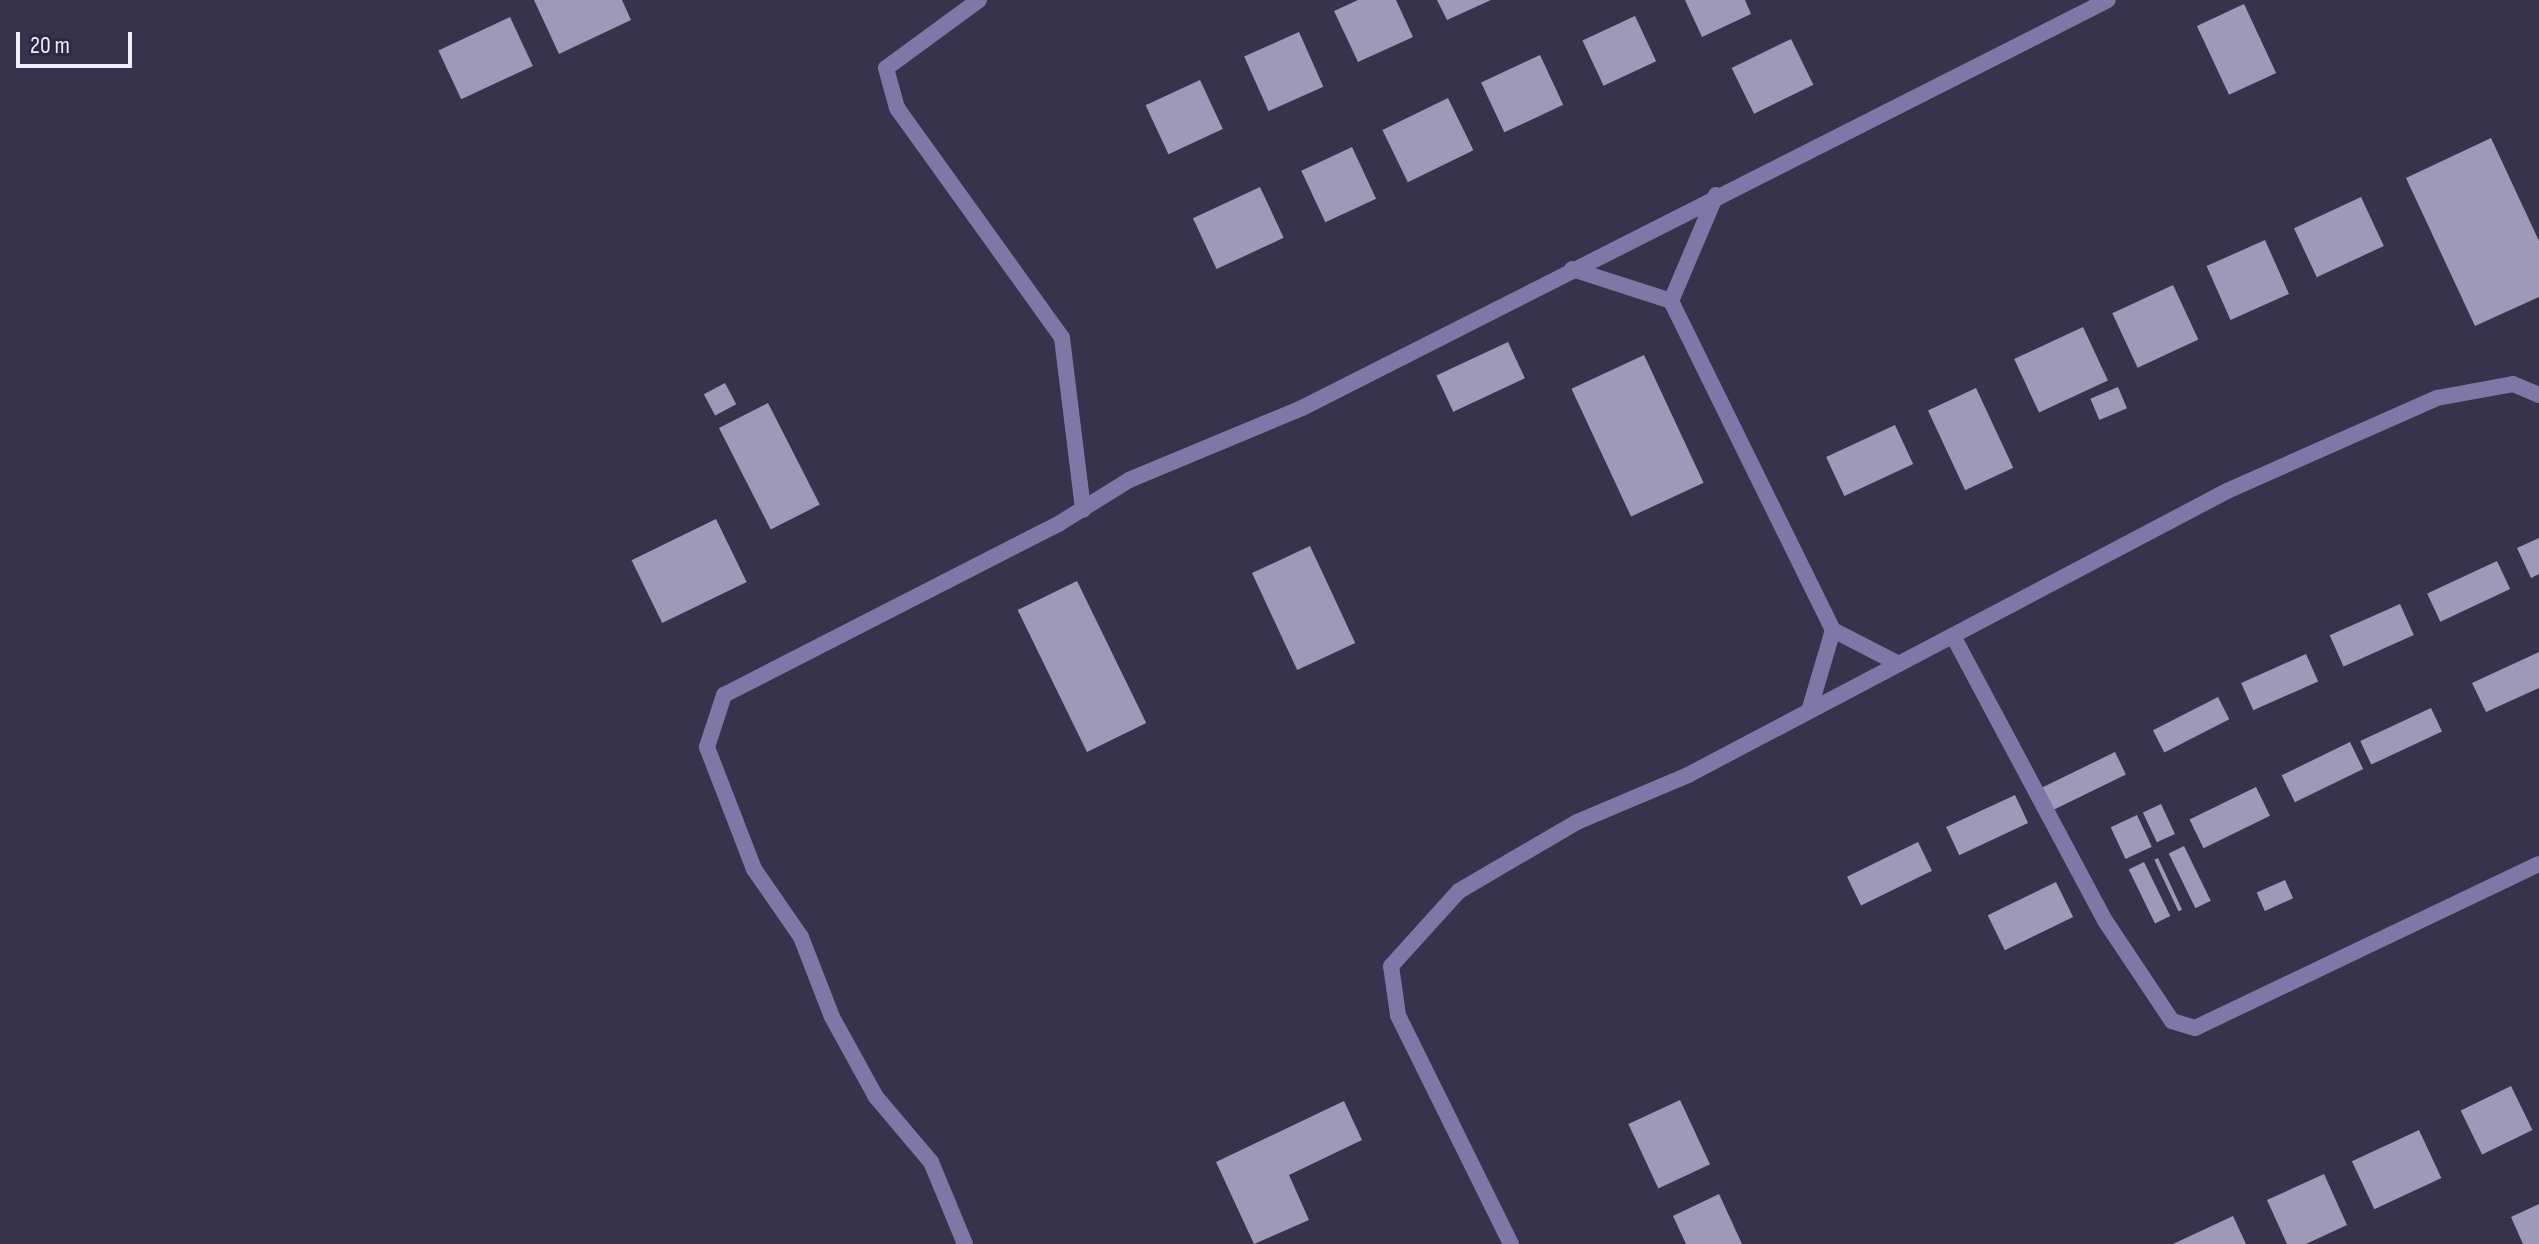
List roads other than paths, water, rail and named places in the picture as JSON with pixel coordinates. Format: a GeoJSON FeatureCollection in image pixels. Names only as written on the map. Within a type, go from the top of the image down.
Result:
{"type":"FeatureCollection","features":[{"type":"Feature","properties":{"kind":"street"},"geometry":{"type":"LineString","coordinates":[[979,0],[886,68],[897,108],[1062,338],[1083,510]]}},
{"type":"Feature","properties":{"kind":"street"},"geometry":{"type":"LineString","coordinates":[[965,1244],[931,1162],[876,1097],[832,1017],[801,937],[754,869],[707,747],[724,695],[1083,510],[1129,480],[1302,408],[1716,195],[2108,0]]}},
{"type":"Feature","properties":{"kind":"street"},"geometry":{"type":"LineString","coordinates":[[1671,301],[1716,195]]}},
{"type":"Feature","properties":{"kind":"street"},"geometry":{"type":"LineString","coordinates":[[1572,269],[1671,301],[1833,630],[1899,664]]}},
{"type":"Feature","properties":{"kind":"street"},"geometry":{"type":"LineString","coordinates":[[1511,1244],[1398,1015],[1391,966],[1459,891],[1577,822],[1688,775],[1810,708],[2227,491],[2437,398],[2513,384],[2539,395]]}},
{"type":"Feature","properties":{"kind":"street"},"geometry":{"type":"LineString","coordinates":[[1810,708],[1833,630]]}},
{"type":"Feature","properties":{"kind":"street"},"geometry":{"type":"LineString","coordinates":[[1953,636],[2106,922],[2172,1021],[2195,1028],[2539,864]]}}]}
